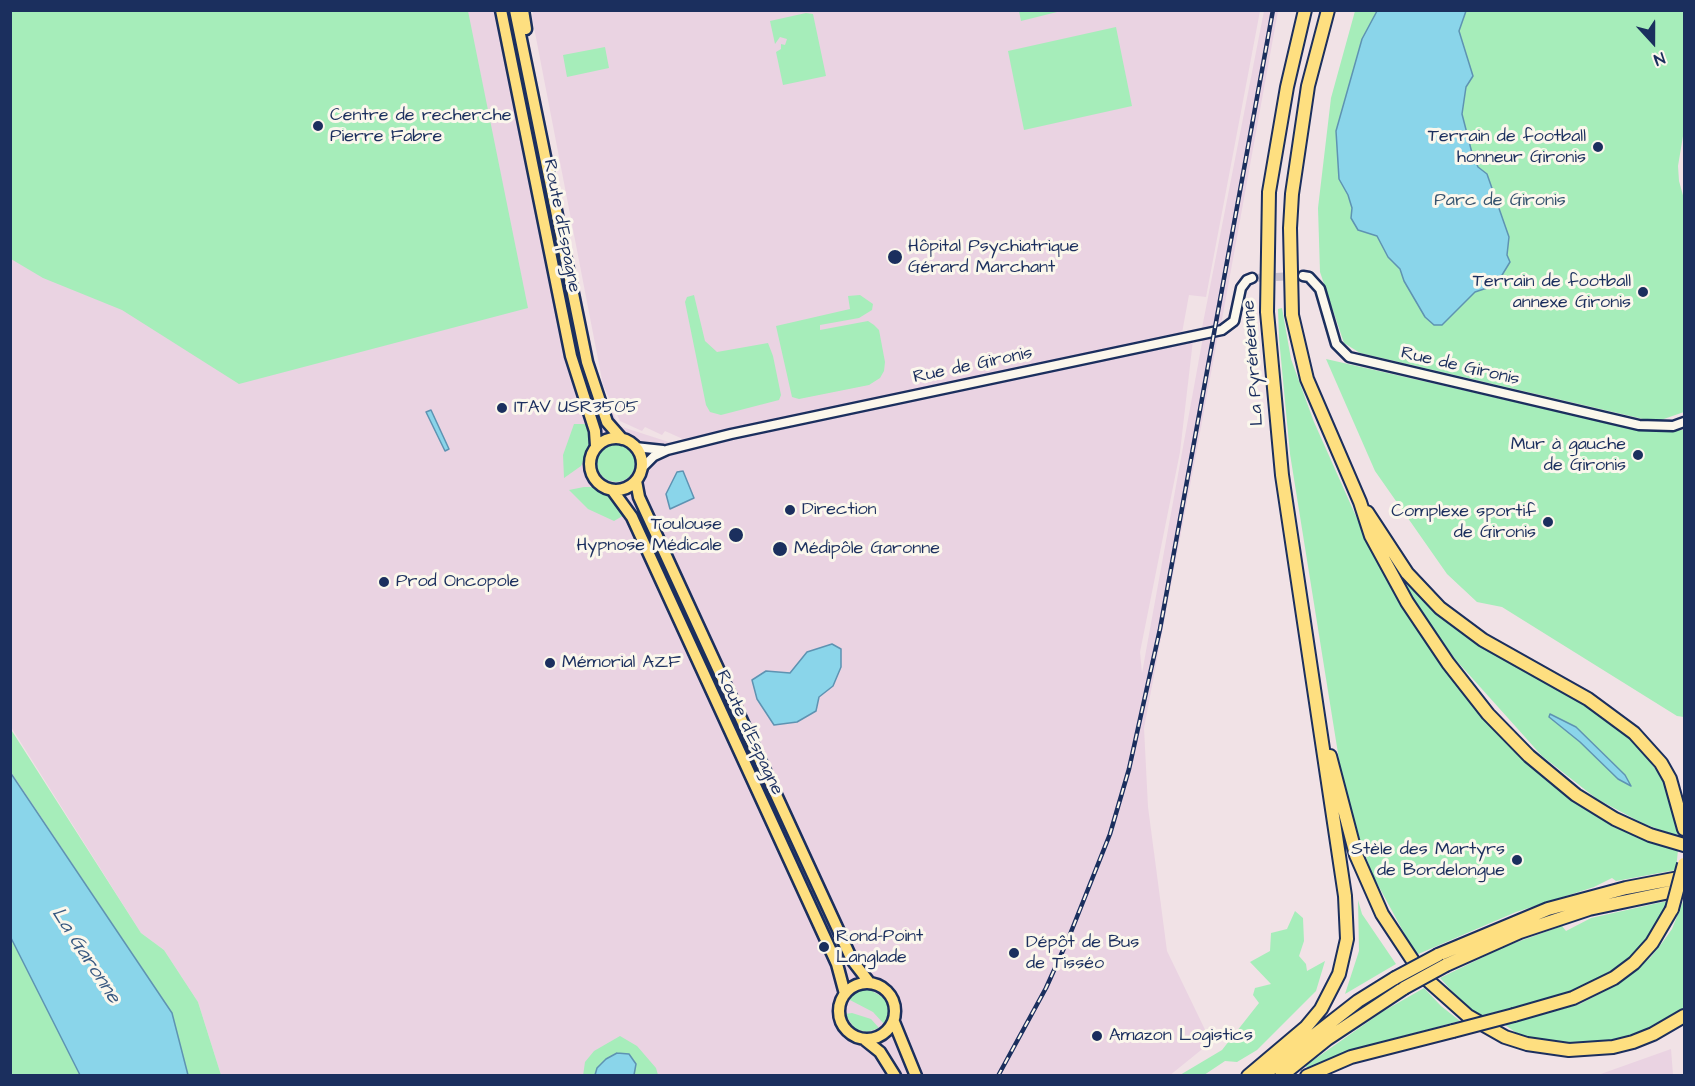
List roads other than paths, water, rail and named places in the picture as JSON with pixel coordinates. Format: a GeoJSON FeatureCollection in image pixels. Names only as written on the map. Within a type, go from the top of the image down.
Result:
{"type":"FeatureCollection","features":[{"type":"Feature","properties":{"kind":"highway","name":"La Pyrénéenne"},"geometry":{"type":"LineString","coordinates":[[1305,10],[1277,136],[1269,192],[1266,271],[1275,416],[1319,713]]}},
{"type":"Feature","properties":{"kind":"highway"},"geometry":{"type":"LineString","coordinates":[[1328,10],[1308,86],[1293,184],[1290,228],[1291,305],[1307,379],[1379,552],[1426,632],[1467,688],[1507,735],[1554,778],[1597,809],[1650,835],[1684,845]]}},
{"type":"Feature","properties":{"kind":"highway"},"geometry":{"type":"LineString","coordinates":[[1360,502],[1407,573],[1440,608],[1483,640],[1588,699],[1634,733],[1661,763],[1670,779],[1684,824]]}},
{"type":"Feature","properties":{"kind":"highway"},"geometry":{"type":"LineString","coordinates":[[1319,713],[1345,821],[1371,894],[1402,949],[1423,976],[1468,1016],[1505,1036],[1527,1044],[1569,1050],[1613,1047],[1633,1042],[1653,1034],[1684,1016]]}},
{"type":"Feature","properties":{"kind":"highway"},"geometry":{"type":"LineString","coordinates":[[1248,1076],[1306,1027],[1322,1009],[1336,982],[1344,958],[1347,919],[1327,787],[1319,713]]}},
{"type":"Feature","properties":{"kind":"highway"},"geometry":{"type":"LineString","coordinates":[[1307,1076],[1351,1057],[1573,998],[1614,978],[1634,963],[1652,944],[1672,909],[1684,864]]}},
{"type":"Feature","properties":{"kind":"highway"},"geometry":{"type":"LineString","coordinates":[[1262,1076],[1339,1016],[1395,978],[1438,955],[1548,909],[1626,888],[1684,877]]}},
{"type":"Feature","properties":{"kind":"highway"},"geometry":{"type":"LineString","coordinates":[[1281,1076],[1327,1039],[1404,988],[1446,965],[1520,932],[1589,909],[1684,889]]}},
{"type":"Feature","properties":{"kind":"main road","name":"Route d'Espagne"},"geometry":{"type":"LineString","coordinates":[[501,10],[571,356],[595,431],[596,446]]}},
{"type":"Feature","properties":{"kind":"main road","name":"Route d'Espagne"},"geometry":{"type":"LineString","coordinates":[[516,10],[591,378],[607,422],[622,439]]}},
{"type":"Feature","properties":{"kind":"main road"},"geometry":{"type":"LineString","coordinates":[[523,10],[528,40],[530,77]]}},
{"type":"Feature","properties":{"kind":"main road"},"geometry":{"type":"LineString","coordinates":[[611,438],[622,439],[635,447],[642,459],[642,468],[636,481],[626,489],[613,491],[599,485],[590,471],[591,454],[596,446],[611,438]]}},
{"type":"Feature","properties":{"kind":"main road","name":"Route d'Espagne"},"geometry":{"type":"LineString","coordinates":[[636,481],[642,504],[852,960],[869,982]]}},
{"type":"Feature","properties":{"kind":"main road","name":"Route d'Espagne"},"geometry":{"type":"LineString","coordinates":[[613,491],[632,517],[837,964],[845,994]]}},
{"type":"Feature","properties":{"kind":"main road"},"geometry":{"type":"LineString","coordinates":[[895,1076],[880,1052],[865,1040],[853,1036],[840,1019],[839,1007],[845,994],[856,985],[869,982],[881,987],[891,998],[896,1010],[894,1022],[916,1076]]}},
{"type":"Feature","properties":{"kind":"main road"},"geometry":{"type":"LineString","coordinates":[[865,1040],[880,1037],[894,1022]]}},
{"type":"Feature","properties":{"kind":"street","name":"Rue de Gironis"},"geometry":{"type":"LineString","coordinates":[[1303,276],[1309,277],[1320,289],[1336,344],[1349,357],[1624,422],[1661,426],[1684,420]]}},
{"type":"Feature","properties":{"kind":"street","name":"Rue de Gironis"},"geometry":{"type":"LineString","coordinates":[[642,468],[654,456],[667,450],[1222,330],[1234,321],[1241,288],[1247,280],[1252,278]]}},
{"type":"Feature","properties":{"kind":"street","name":"Rue de Gironis"},"geometry":{"type":"LineString","coordinates":[[635,447],[667,450]]}},
{"type":"Feature","properties":{"kind":"water"},"geometry":{"type":"Polygon","coordinates":[[[1377,11],[1466,11],[1459,31],[1473,76],[1466,87],[1462,114],[1472,153],[1478,167],[1487,174],[1509,237],[1507,255],[1510,262],[1496,285],[1475,292],[1442,325],[1434,325],[1425,317],[1404,281],[1400,269],[1388,257],[1377,236],[1358,230],[1351,218],[1352,208],[1348,195],[1339,179],[1336,131],[1362,39],[1377,11]]]}},
{"type":"Feature","properties":{"kind":"water"},"geometry":{"type":"Polygon","coordinates":[[[431,410],[449,449],[445,451],[426,412],[431,410]]]}},
{"type":"Feature","properties":{"kind":"water"},"geometry":{"type":"Polygon","coordinates":[[[683,471],[694,498],[670,509],[666,494],[677,472],[683,471]]]}},
{"type":"Feature","properties":{"kind":"water"},"geometry":{"type":"Polygon","coordinates":[[[832,644],[841,649],[841,667],[833,686],[819,697],[816,711],[797,722],[774,725],[757,699],[752,680],[766,671],[790,673],[807,652],[832,644]]]}},
{"type":"Feature","properties":{"kind":"water"},"geometry":{"type":"Polygon","coordinates":[[[1550,714],[1576,727],[1625,775],[1631,786],[1618,779],[1580,742],[1549,717],[1550,714]]]}},
{"type":"Feature","properties":{"kind":"water","name":"La Garonne"},"geometry":{"type":"Polygon","coordinates":[[[10,772],[172,1013],[188,1075],[80,1075],[11,938],[10,772]]]}},
{"type":"Feature","properties":{"kind":"water"},"geometry":{"type":"Polygon","coordinates":[[[617,1053],[629,1054],[636,1064],[634,1075],[595,1075],[597,1068],[606,1059],[617,1053]]]}},
{"type":"Feature","properties":{"kind":"tunnel"},"geometry":{"type":"LineString","coordinates":[[1252,278],[1296,276]]}},
{"type":"Feature","properties":{"kind":"railway"},"geometry":{"type":"LineString","coordinates":[[998,1076],[1046,988],[1069,937],[1110,834],[1129,769],[1160,629],[1273,10]]}},
{"type":"Feature","properties":{"kind":"place","name":"Centre de recherche Pierre Fabre"},"geometry":{"type":"Point","coordinates":[318,126]}},
{"type":"Feature","properties":{"kind":"place","name":"Terrain de football honneur Gironis"},"geometry":{"type":"Point","coordinates":[1598,147]}},
{"type":"Feature","properties":{"kind":"place","name":"Hôpital Psychiatrique Gérard Marchant"},"geometry":{"type":"Point","coordinates":[895,257]}},
{"type":"Feature","properties":{"kind":"place","name":"Terrain de football annexe Gironis"},"geometry":{"type":"Point","coordinates":[1643,292]}},
{"type":"Feature","properties":{"kind":"place","name":"ITAV USR3505"},"geometry":{"type":"Point","coordinates":[502,408]}},
{"type":"Feature","properties":{"kind":"place","name":"Mur à gauche de Gironis"},"geometry":{"type":"Point","coordinates":[1638,455]}},
{"type":"Feature","properties":{"kind":"place","name":"Direction"},"geometry":{"type":"Point","coordinates":[790,510]}},
{"type":"Feature","properties":{"kind":"place","name":"Complexe sportif de Gironis"},"geometry":{"type":"Point","coordinates":[1548,522]}},
{"type":"Feature","properties":{"kind":"place","name":"Toulouse Hypnose Médicale"},"geometry":{"type":"Point","coordinates":[736,535]}},
{"type":"Feature","properties":{"kind":"place","name":"Médipôle Garonne"},"geometry":{"type":"Point","coordinates":[780,549]}},
{"type":"Feature","properties":{"kind":"place","name":"Prod Oncopole"},"geometry":{"type":"Point","coordinates":[384,582]}},
{"type":"Feature","properties":{"kind":"place","name":"Mémorial AZF"},"geometry":{"type":"Point","coordinates":[550,663]}},
{"type":"Feature","properties":{"kind":"place","name":"Stèle des Martyrs de Bordelongue"},"geometry":{"type":"Point","coordinates":[1517,860]}},
{"type":"Feature","properties":{"kind":"place","name":"Rond-Point Langlade"},"geometry":{"type":"Point","coordinates":[824,947]}},
{"type":"Feature","properties":{"kind":"place","name":"Dépôt de Bus de Tisséo"},"geometry":{"type":"Point","coordinates":[1014,953]}},
{"type":"Feature","properties":{"kind":"place","name":"Amazon Logistics"},"geometry":{"type":"Point","coordinates":[1097,1036]}},
{"type":"Feature","properties":{"kind":"park label","name":"Parc de Gironis"},"geometry":{"type":"Point","coordinates":[1500,201]}}]}
